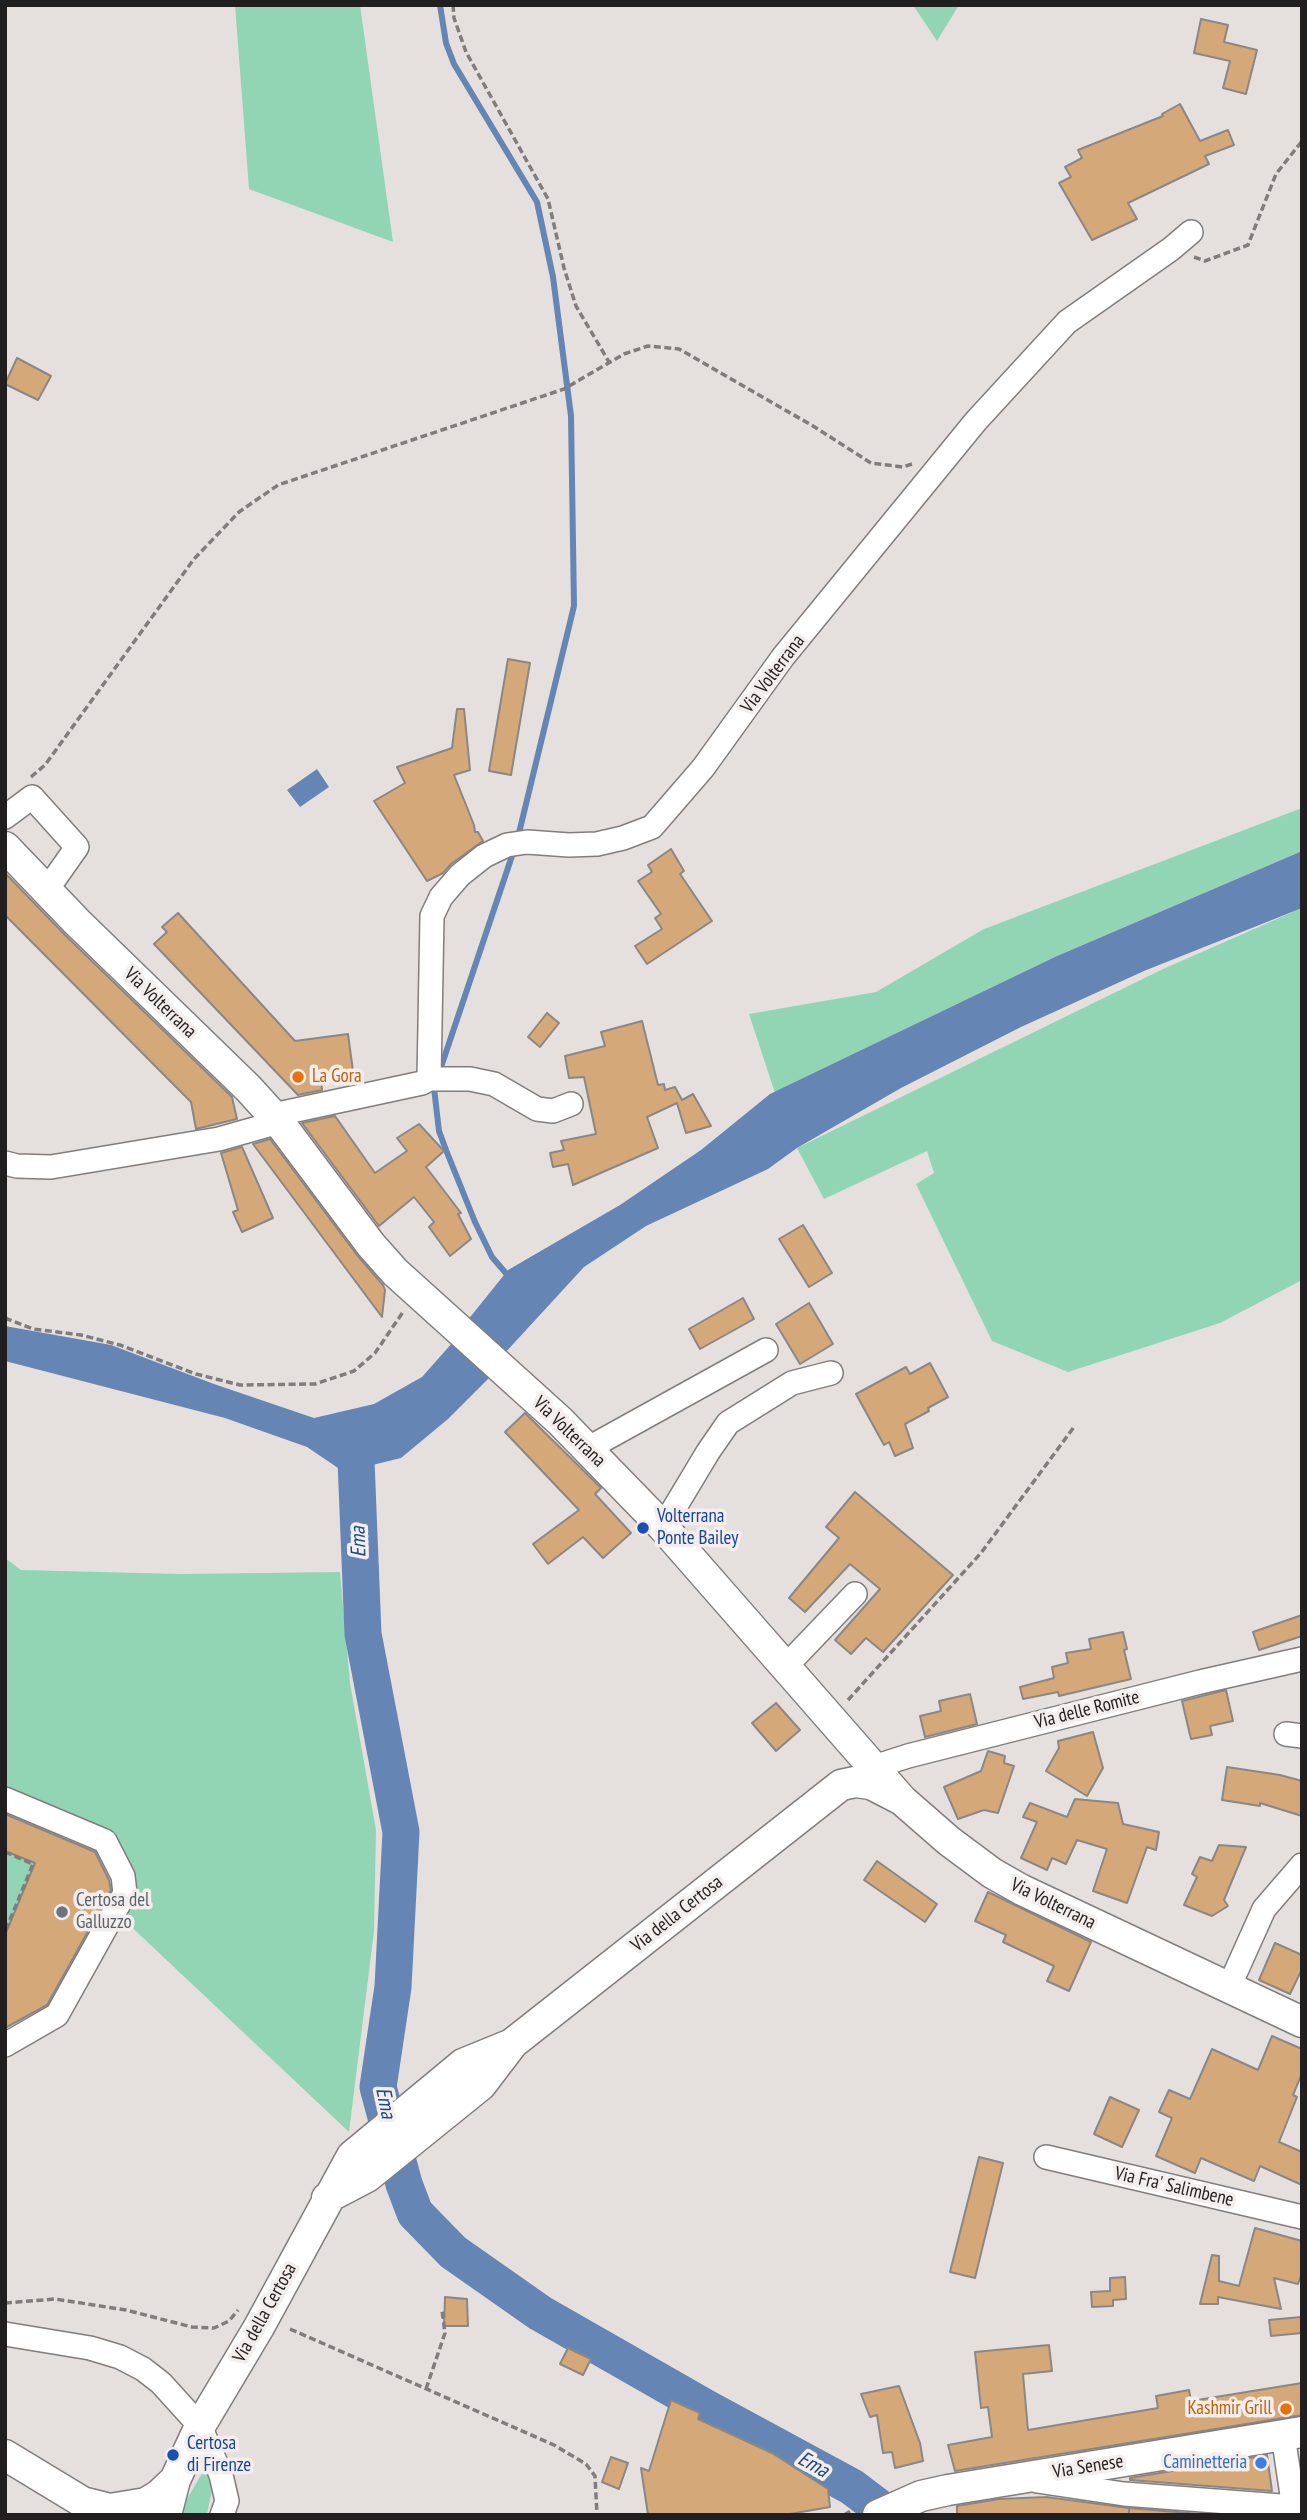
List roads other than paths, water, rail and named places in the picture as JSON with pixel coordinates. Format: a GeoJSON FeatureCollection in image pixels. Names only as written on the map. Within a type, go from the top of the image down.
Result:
{"type":"FeatureCollection","features":[{"type":"Feature","properties":{"kind":"main road","name":"Via Volterrana"},"geometry":{"type":"LineString","coordinates":[[5,847],[276,1119],[416,1303],[517,1382],[663,1527],[785,1667],[847,1753],[855,1782],[871,1784],[902,1800],[949,1841],[992,1873],[1022,1891],[1302,2022]]}},
{"type":"Feature","properties":{"kind":"main road","name":"Via della Certosa"},"geometry":{"type":"LineString","coordinates":[[166,2515],[175,2480],[200,2426],[259,2327],[327,2199],[360,2166],[513,2043],[847,1753]]}},
{"type":"Feature","properties":{"kind":"main road","name":"Via Senese"},"geometry":{"type":"LineString","coordinates":[[864,2513],[918,2504],[1020,2478],[1293,2434]]}},
{"type":"Feature","properties":{"kind":"main road"},"geometry":{"type":"LineString","coordinates":[[5,2455],[95,2509]]}},
{"type":"Feature","properties":{"kind":"main road","name":"Via della Certosa"},"geometry":{"type":"LineString","coordinates":[[95,2509],[146,2503],[175,2480]]}},
{"type":"Feature","properties":{"kind":"street","name":"Via Volterrana"},"geometry":{"type":"LineString","coordinates":[[429,1079],[432,916],[441,897],[460,875],[484,856],[507,845],[527,842],[597,844],[652,827],[703,768],[783,657],[976,421],[1068,322],[1191,232]]}},
{"type":"Feature","properties":{"kind":"street"},"geometry":{"type":"LineString","coordinates":[[5,817],[32,797],[76,847],[46,891]]}},
{"type":"Feature","properties":{"kind":"street"},"geometry":{"type":"LineString","coordinates":[[5,1163],[51,1167],[219,1139],[276,1119],[429,1079],[470,1079],[494,1084],[537,1109],[553,1111],[571,1104]]}},
{"type":"Feature","properties":{"kind":"street"},"geometry":{"type":"LineString","coordinates":[[587,1449],[766,1350]]}},
{"type":"Feature","properties":{"kind":"street"},"geometry":{"type":"LineString","coordinates":[[663,1527],[728,1423],[792,1383],[831,1373]]}},
{"type":"Feature","properties":{"kind":"street"},"geometry":{"type":"LineString","coordinates":[[785,1667],[855,1594]]}},
{"type":"Feature","properties":{"kind":"street","name":"Via delle Romite"},"geometry":{"type":"LineString","coordinates":[[847,1753],[908,1756],[1187,1685],[1302,1660]]}},
{"type":"Feature","properties":{"kind":"street"},"geometry":{"type":"LineString","coordinates":[[5,1798],[105,1841],[122,1876],[125,1893],[57,2015],[5,2045]]}},
{"type":"Feature","properties":{"kind":"street"},"geometry":{"type":"LineString","coordinates":[[1228,1987],[1264,1909],[1302,1865]]}},
{"type":"Feature","properties":{"kind":"street","name":"Via Fra' Salimbene"},"geometry":{"type":"LineString","coordinates":[[1046,2157],[1302,2217]]}},
{"type":"Feature","properties":{"kind":"street"},"geometry":{"type":"LineString","coordinates":[[5,2334],[90,2348],[120,2357],[161,2383],[200,2426],[221,2475],[227,2510]]}},
{"type":"Feature","properties":{"kind":"street"},"geometry":{"type":"LineString","coordinates":[[1020,2478],[1125,2505],[1294,2511],[1293,2434]]}},
{"type":"Feature","properties":{"kind":"water"},"geometry":{"type":"Polygon","coordinates":[[[317,769],[329,787],[300,807],[287,790],[317,769]]]}},
{"type":"Feature","properties":{"kind":"water"},"geometry":{"type":"Polygon","coordinates":[[[1302,851],[1302,908],[1144,971],[1021,1027],[901,1088],[797,1148],[768,1169],[646,1226],[584,1267],[504,1354],[467,1321],[508,1270],[620,1205],[701,1150],[770,1094],[1057,956],[1302,851]]]}},
{"type":"Feature","properties":{"kind":"water"},"geometry":{"type":"Polygon","coordinates":[[[5,1326],[111,1345],[314,1418],[374,1404],[422,1377],[453,1342],[490,1377],[448,1419],[401,1458],[344,1472],[307,1447],[225,1418],[5,1361],[5,1326]]]}},
{"type":"Feature","properties":{"kind":"waterway"},"geometry":{"type":"LineString","coordinates":[[440,5],[446,43],[454,64],[537,202],[553,277],[571,416],[574,606],[518,837]]}},
{"type":"Feature","properties":{"kind":"waterway"},"geometry":{"type":"LineString","coordinates":[[439,1073],[515,847]]}},
{"type":"Feature","properties":{"kind":"waterway"},"geometry":{"type":"LineString","coordinates":[[436,1083],[434,1088],[439,1131],[446,1150],[492,1257],[510,1278]]}},
{"type":"Feature","properties":{"kind":"waterway","name":"Ema"},"geometry":{"type":"LineString","coordinates":[[355,1436],[363,1634],[401,1832],[393,1987],[378,2087],[404,2184],[415,2213],[453,2252],[540,2313],[852,2487],[877,2506],[882,2515]]}},
{"type":"Feature","properties":{"kind":"place","name":"La Gora"},"geometry":{"type":"Point","coordinates":[298,1077]}},
{"type":"Feature","properties":{"kind":"place","name":"Volterrana Ponte Bailey"},"geometry":{"type":"Point","coordinates":[643,1528]}},
{"type":"Feature","properties":{"kind":"place","name":"Certosa del Galluzzo"},"geometry":{"type":"Point","coordinates":[62,1912]}},
{"type":"Feature","properties":{"kind":"place","name":"Kashmir Grill"},"geometry":{"type":"Point","coordinates":[1286,2409]}},
{"type":"Feature","properties":{"kind":"place","name":"Certosa di Firenze"},"geometry":{"type":"Point","coordinates":[173,2455]}},
{"type":"Feature","properties":{"kind":"place","name":"Caminetteria"},"geometry":{"type":"Point","coordinates":[1261,2463]}}]}
